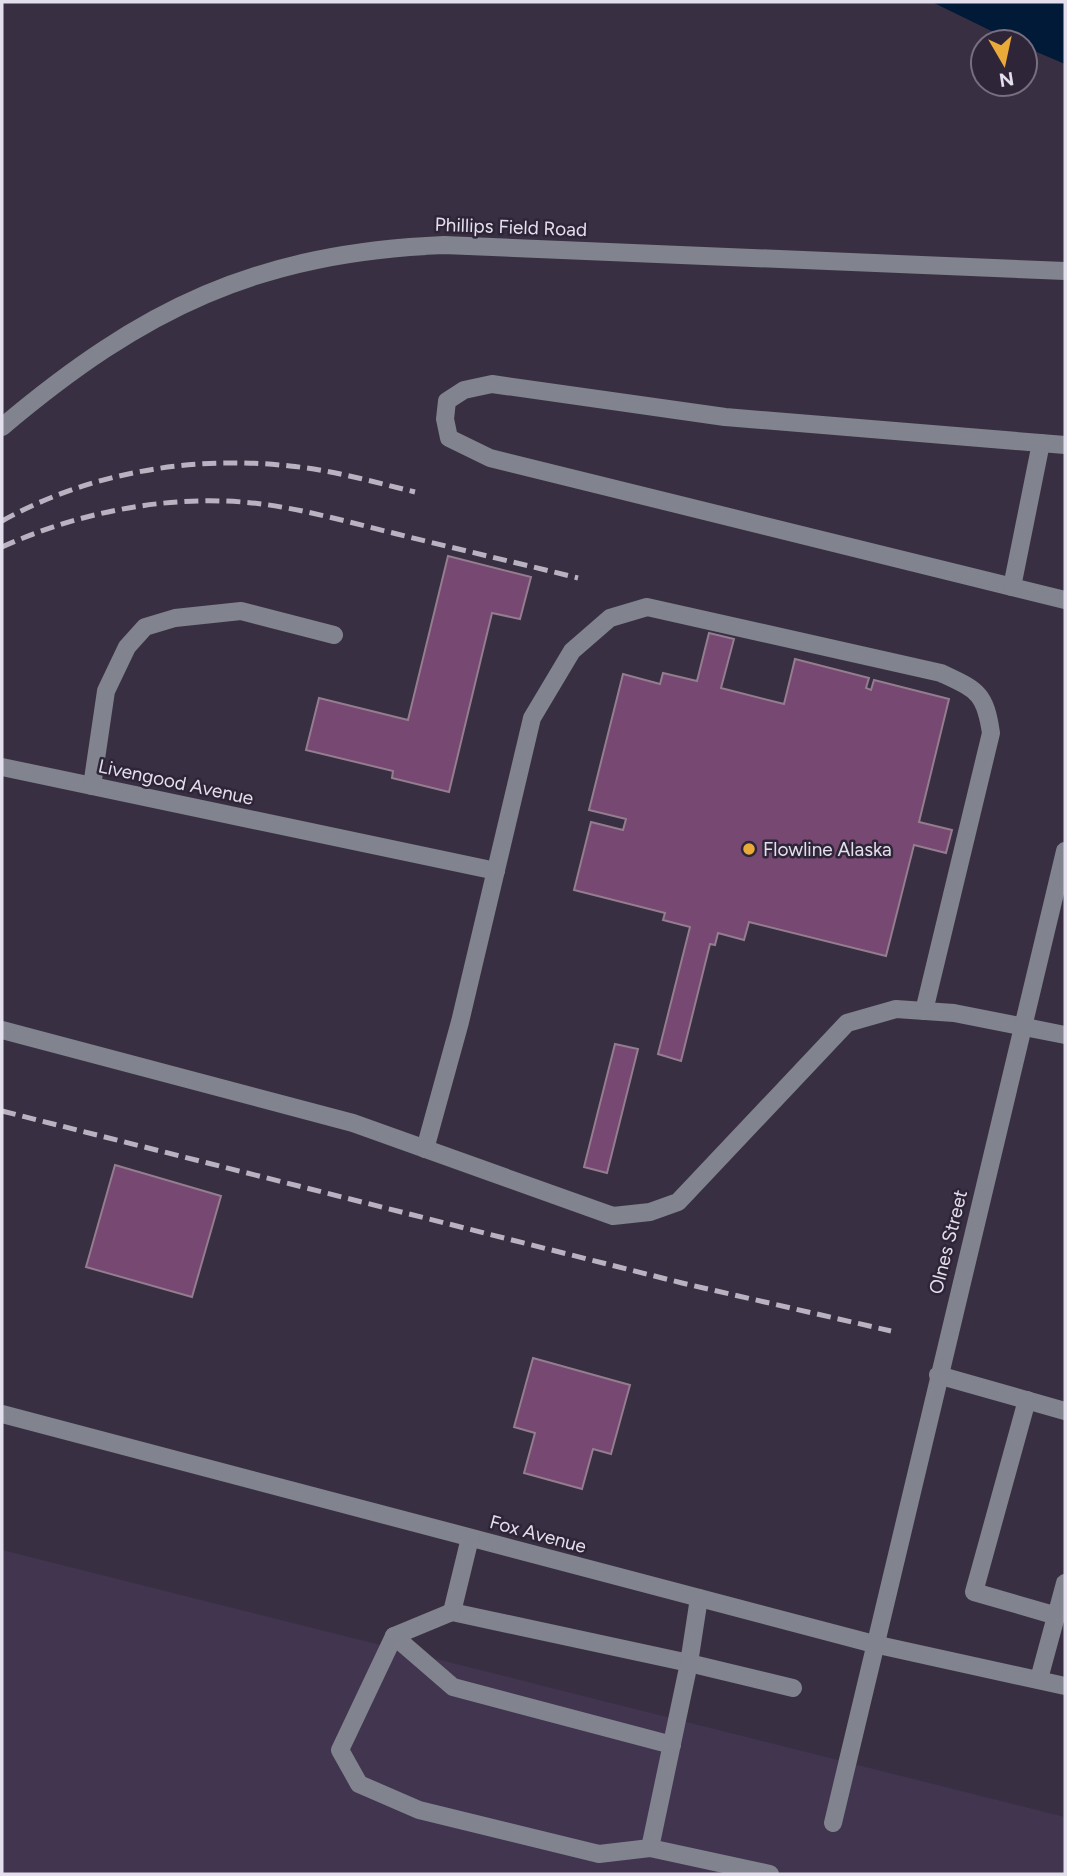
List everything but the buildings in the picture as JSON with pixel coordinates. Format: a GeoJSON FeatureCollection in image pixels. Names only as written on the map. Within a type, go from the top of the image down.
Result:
{"type":"FeatureCollection","features":[{"type":"Feature","properties":{"kind":"street","name":"Phillips Field Road"},"geometry":{"type":"LineString","coordinates":[[2,427],[85,360],[164,313],[265,272],[369,250],[444,245],[1065,271]]}},
{"type":"Feature","properties":{"kind":"street"},"geometry":{"type":"LineString","coordinates":[[1065,445],[725,417],[492,384],[464,390],[447,401],[445,419],[449,439],[490,458],[1065,600]]}},
{"type":"Feature","properties":{"kind":"street"},"geometry":{"type":"LineString","coordinates":[[1012,587],[1041,443]]}},
{"type":"Feature","properties":{"kind":"street"},"geometry":{"type":"LineString","coordinates":[[425,1149],[460,1022],[532,718],[572,651],[610,618],[647,607],[941,673],[968,686],[987,705],[991,733],[924,1011]]}},
{"type":"Feature","properties":{"kind":"street"},"geometry":{"type":"LineString","coordinates":[[92,786],[106,691],[127,647],[145,627],[175,618],[241,611],[334,635]]}},
{"type":"Feature","properties":{"kind":"street","name":"Livengood Avenue"},"geometry":{"type":"LineString","coordinates":[[2,766],[496,871]]}},
{"type":"Feature","properties":{"kind":"street","name":"Olnes Street"},"geometry":{"type":"LineString","coordinates":[[833,1823],[1065,851]]}},
{"type":"Feature","properties":{"kind":"street"},"geometry":{"type":"LineString","coordinates":[[2,1030],[353,1123],[613,1216],[650,1212],[678,1202],[847,1023],[896,1009],[954,1013],[1065,1035]]}},
{"type":"Feature","properties":{"kind":"street"},"geometry":{"type":"LineString","coordinates":[[938,1375],[1065,1411]]}},
{"type":"Feature","properties":{"kind":"street"},"geometry":{"type":"LineString","coordinates":[[1027,1400],[974,1592],[1056,1616]]}},
{"type":"Feature","properties":{"kind":"street","name":"Fox Avenue"},"geometry":{"type":"LineString","coordinates":[[2,1415],[874,1644],[1065,1686]]}},
{"type":"Feature","properties":{"kind":"street"},"geometry":{"type":"LineString","coordinates":[[452,1612],[470,1538]]}},
{"type":"Feature","properties":{"kind":"street"},"geometry":{"type":"LineString","coordinates":[[1039,1679],[1065,1583]]}},
{"type":"Feature","properties":{"kind":"street"},"geometry":{"type":"LineString","coordinates":[[650,1848],[689,1663],[699,1598]]}},
{"type":"Feature","properties":{"kind":"street"},"geometry":{"type":"LineString","coordinates":[[770,1874],[650,1848],[598,1854],[419,1810],[359,1784],[341,1750],[394,1636],[452,1612],[793,1688]]}},
{"type":"Feature","properties":{"kind":"street"},"geometry":{"type":"LineString","coordinates":[[394,1636],[453,1687],[672,1745]]}},
{"type":"Feature","properties":{"kind":"shaded area"},"geometry":{"type":"Polygon","coordinates":[[[2,1550],[1065,1817],[1065,1874],[2,1874],[2,1550]]]}},
{"type":"Feature","properties":{"kind":"water"},"geometry":{"type":"Polygon","coordinates":[[[932,2],[1065,2],[1065,64],[1039,53],[1039,28],[985,28],[932,2]]]}},
{"type":"Feature","properties":{"kind":"railway"},"geometry":{"type":"LineString","coordinates":[[2,521],[35,504],[105,480],[141,471],[215,463],[306,468],[415,492]]}},
{"type":"Feature","properties":{"kind":"railway"},"geometry":{"type":"LineString","coordinates":[[2,547],[64,524],[129,508],[162,503],[229,501],[313,513],[578,578]]}},
{"type":"Feature","properties":{"kind":"railway"},"geometry":{"type":"LineString","coordinates":[[2,1111],[682,1283],[891,1331]]}},
{"type":"Feature","properties":{"kind":"place","name":"Flowline Alaska"},"geometry":{"type":"Point","coordinates":[749,849]}}]}
